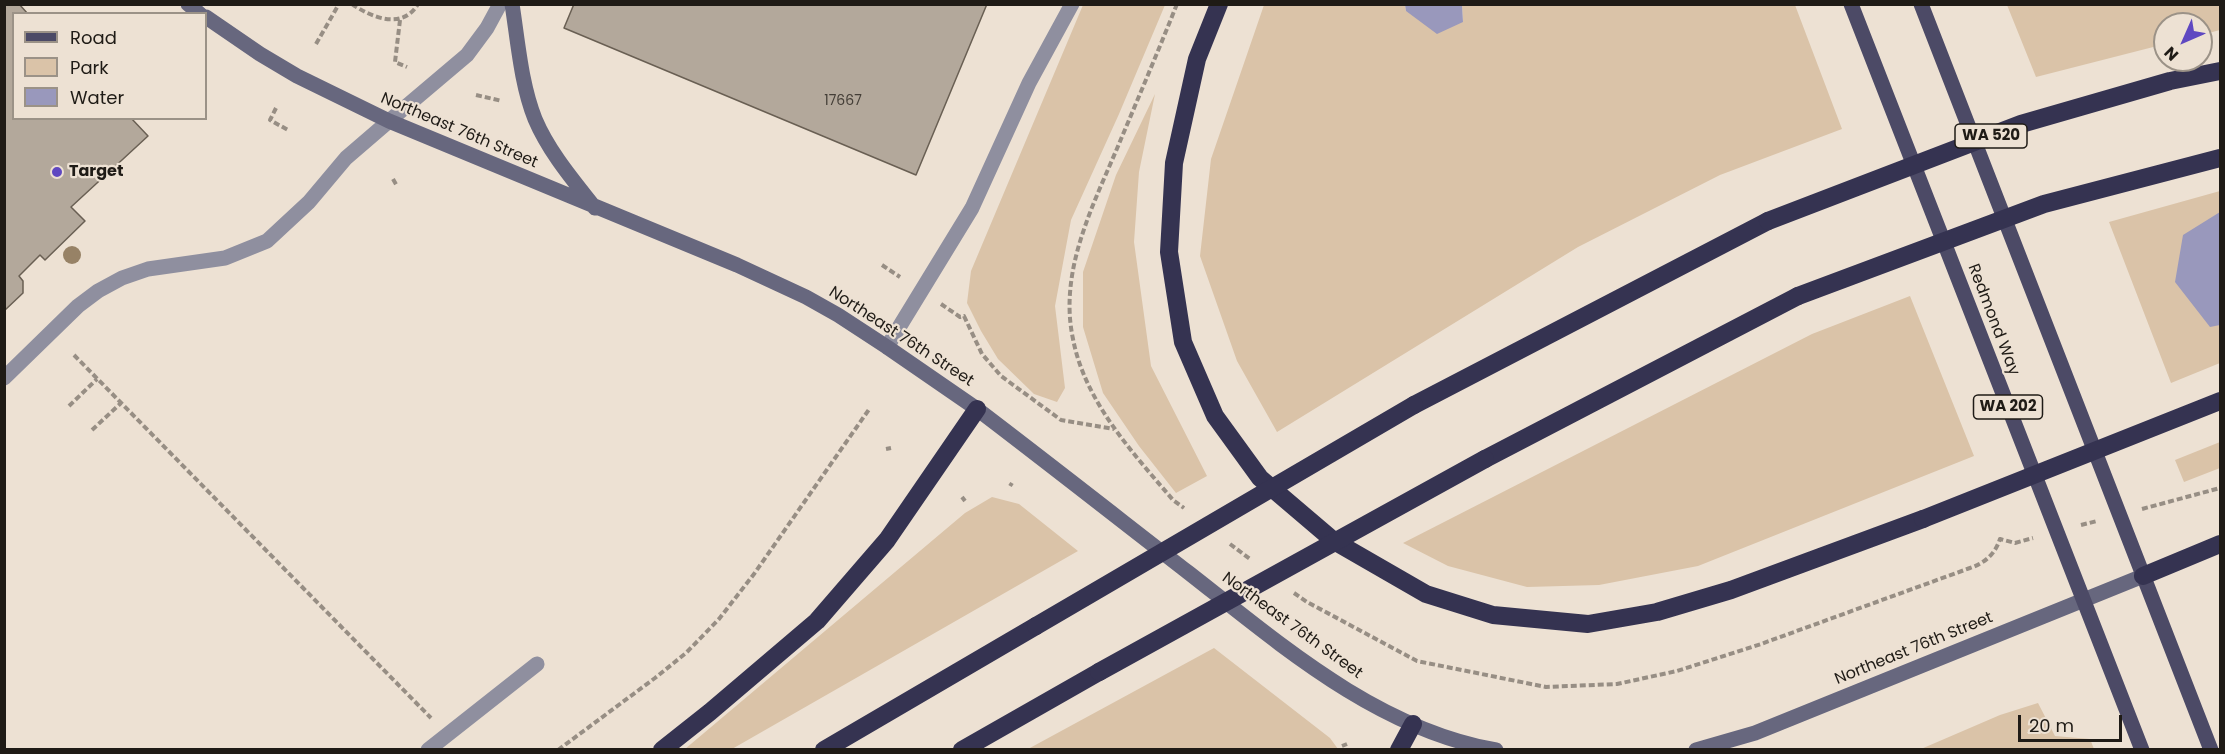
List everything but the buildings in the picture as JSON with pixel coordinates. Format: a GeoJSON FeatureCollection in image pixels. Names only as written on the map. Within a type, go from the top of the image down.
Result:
{"type":"FeatureCollection","features":[{"type":"Feature","properties":{"kind":"highway"},"geometry":{"type":"LineString","coordinates":[[1219,4],[1197,58],[1174,163],[1168,252],[1183,342],[1215,416],[1260,478],[1334,541],[1426,594],[1493,615],[1588,624],[1657,612],[1731,590],[1923,519],[2220,401]]}},
{"type":"Feature","properties":{"kind":"highway","name":"WA 520"},"geometry":{"type":"LineString","coordinates":[[824,750],[1414,405],[1768,220],[2021,124],[2170,81],[2220,71]]}},
{"type":"Feature","properties":{"kind":"highway"},"geometry":{"type":"LineString","coordinates":[[962,750],[1485,459],[1798,296],[2044,204],[2220,158]]}},
{"type":"Feature","properties":{"kind":"highway"},"geometry":{"type":"LineString","coordinates":[[662,750],[817,621],[887,540],[977,409]]}},
{"type":"Feature","properties":{"kind":"highway"},"geometry":{"type":"LineString","coordinates":[[2143,576],[2220,544]]}},
{"type":"Feature","properties":{"kind":"highway"},"geometry":{"type":"LineString","coordinates":[[1399,750],[1413,724]]}},
{"type":"Feature","properties":{"kind":"main road","name":"Redmond Way"},"geometry":{"type":"LineString","coordinates":[[1851,4],[2142,750]]}},
{"type":"Feature","properties":{"kind":"main road"},"geometry":{"type":"LineString","coordinates":[[1921,4],[2211,750]]}},
{"type":"Feature","properties":{"kind":"street"},"geometry":{"type":"LineString","coordinates":[[4,378],[78,306],[98,291],[122,278],[148,269],[225,258],[267,241],[309,202],[346,158],[467,55],[487,28],[500,4]]}},
{"type":"Feature","properties":{"kind":"street"},"geometry":{"type":"LineString","coordinates":[[512,4],[529,101],[536,119],[560,163],[595,208]]}},
{"type":"Feature","properties":{"kind":"street"},"geometry":{"type":"LineString","coordinates":[[887,347],[972,208],[1029,83],[1072,4]]}},
{"type":"Feature","properties":{"kind":"street","name":"Northeast 76th Street"},"geometry":{"type":"LineString","coordinates":[[207,18],[250,48],[297,76],[389,121],[771,280],[838,315],[977,409],[1308,664],[1371,704],[1413,724],[1454,739],[1496,750]]}},
{"type":"Feature","properties":{"kind":"street","name":"Northeast 76th Street"},"geometry":{"type":"LineString","coordinates":[[1696,750],[1755,733],[2143,576]]}},
{"type":"Feature","properties":{"kind":"street"},"geometry":{"type":"LineString","coordinates":[[428,750],[537,664]]}},
{"type":"Feature","properties":{"kind":"path"},"geometry":{"type":"LineString","coordinates":[[316,44],[339,4]]}},
{"type":"Feature","properties":{"kind":"path"},"geometry":{"type":"LineString","coordinates":[[352,4],[360,10],[383,19],[400,20],[414,10],[418,4]]}},
{"type":"Feature","properties":{"kind":"path"},"geometry":{"type":"LineString","coordinates":[[400,20],[395,62],[407,67]]}},
{"type":"Feature","properties":{"kind":"path"},"geometry":{"type":"LineString","coordinates":[[476,94],[505,102]]}},
{"type":"Feature","properties":{"kind":"path"},"geometry":{"type":"LineString","coordinates":[[276,108],[270,120],[288,130]]}},
{"type":"Feature","properties":{"kind":"path"},"geometry":{"type":"LineString","coordinates":[[393,179],[397,186]]}},
{"type":"Feature","properties":{"kind":"path"},"geometry":{"type":"LineString","coordinates":[[960,317],[964,316],[982,354],[1001,376],[1060,422],[1114,429]]}},
{"type":"Feature","properties":{"kind":"path"},"geometry":{"type":"LineString","coordinates":[[74,355],[432,720]]}},
{"type":"Feature","properties":{"kind":"path"},"geometry":{"type":"LineString","coordinates":[[69,406],[97,379]]}},
{"type":"Feature","properties":{"kind":"path"},"geometry":{"type":"LineString","coordinates":[[92,430],[121,402]]}},
{"type":"Feature","properties":{"kind":"path"},"geometry":{"type":"LineString","coordinates":[[558,750],[663,672],[686,653],[719,619],[754,574],[870,408]]}},
{"type":"Feature","properties":{"kind":"path"},"geometry":{"type":"LineString","coordinates":[[1988,558],[2000,539],[2014,543],[2220,488]]}},
{"type":"Feature","properties":{"kind":"path"},"geometry":{"type":"LineString","coordinates":[[1342,746],[1347,744]]}},
{"type":"Feature","properties":{"kind":"green space"},"geometry":{"type":"Polygon","coordinates":[[[1083,5],[1165,5],[1071,220],[1055,306],[1065,388],[1057,402],[1034,394],[998,359],[967,303],[971,271],[1083,5]]]}},
{"type":"Feature","properties":{"kind":"green space"},"geometry":{"type":"Polygon","coordinates":[[[1264,5],[1405,5],[1406,11],[1463,22],[1462,5],[1795,5],[1842,129],[1720,175],[1578,247],[1277,432],[1237,361],[1200,256],[1211,159],[1264,5]]]}},
{"type":"Feature","properties":{"kind":"green space"},"geometry":{"type":"Polygon","coordinates":[[[2007,5],[2220,5],[2220,30],[2213,32],[2213,12],[2153,12],[2153,47],[2036,77],[2007,5]]]}},
{"type":"Feature","properties":{"kind":"green space"},"geometry":{"type":"Polygon","coordinates":[[[1155,94],[1139,172],[1134,242],[1151,366],[1207,476],[1176,493],[1139,446],[1103,393],[1083,327],[1083,272],[1116,175],[1155,94]]]}},
{"type":"Feature","properties":{"kind":"green space"},"geometry":{"type":"Polygon","coordinates":[[[2220,191],[2220,363],[2171,383],[2109,222],[2220,191]]]}},
{"type":"Feature","properties":{"kind":"green space"},"geometry":{"type":"Polygon","coordinates":[[[1910,296],[1974,456],[1698,566],[1599,585],[1527,587],[1448,566],[1403,543],[1812,334],[1910,296]]]}},
{"type":"Feature","properties":{"kind":"green space"},"geometry":{"type":"Polygon","coordinates":[[[2220,442],[2220,468],[2184,482],[2175,460],[2220,442]]]}},
{"type":"Feature","properties":{"kind":"green space"},"geometry":{"type":"Polygon","coordinates":[[[992,497],[1019,504],[1078,551],[732,749],[685,749],[965,513],[992,497]]]}},
{"type":"Feature","properties":{"kind":"green space"},"geometry":{"type":"Polygon","coordinates":[[[1214,648],[1330,738],[1338,749],[1028,749],[1214,648]]]}},
{"type":"Feature","properties":{"kind":"green space"},"geometry":{"type":"Polygon","coordinates":[[[2038,703],[2055,736],[2090,739],[2094,749],[1921,749],[2000,715],[2038,703]]]}},
{"type":"Feature","properties":{"kind":"water"},"geometry":{"type":"Polygon","coordinates":[[[1405,5],[1462,5],[1463,22],[1437,34],[1406,11],[1405,5]]]}},
{"type":"Feature","properties":{"kind":"water"},"geometry":{"type":"Polygon","coordinates":[[[2220,212],[2220,325],[2210,327],[2175,282],[2183,235],[2220,212]]]}},
{"type":"Feature","properties":{"kind":"place","name":"Target"},"geometry":{"type":"Point","coordinates":[57,172]}}]}
